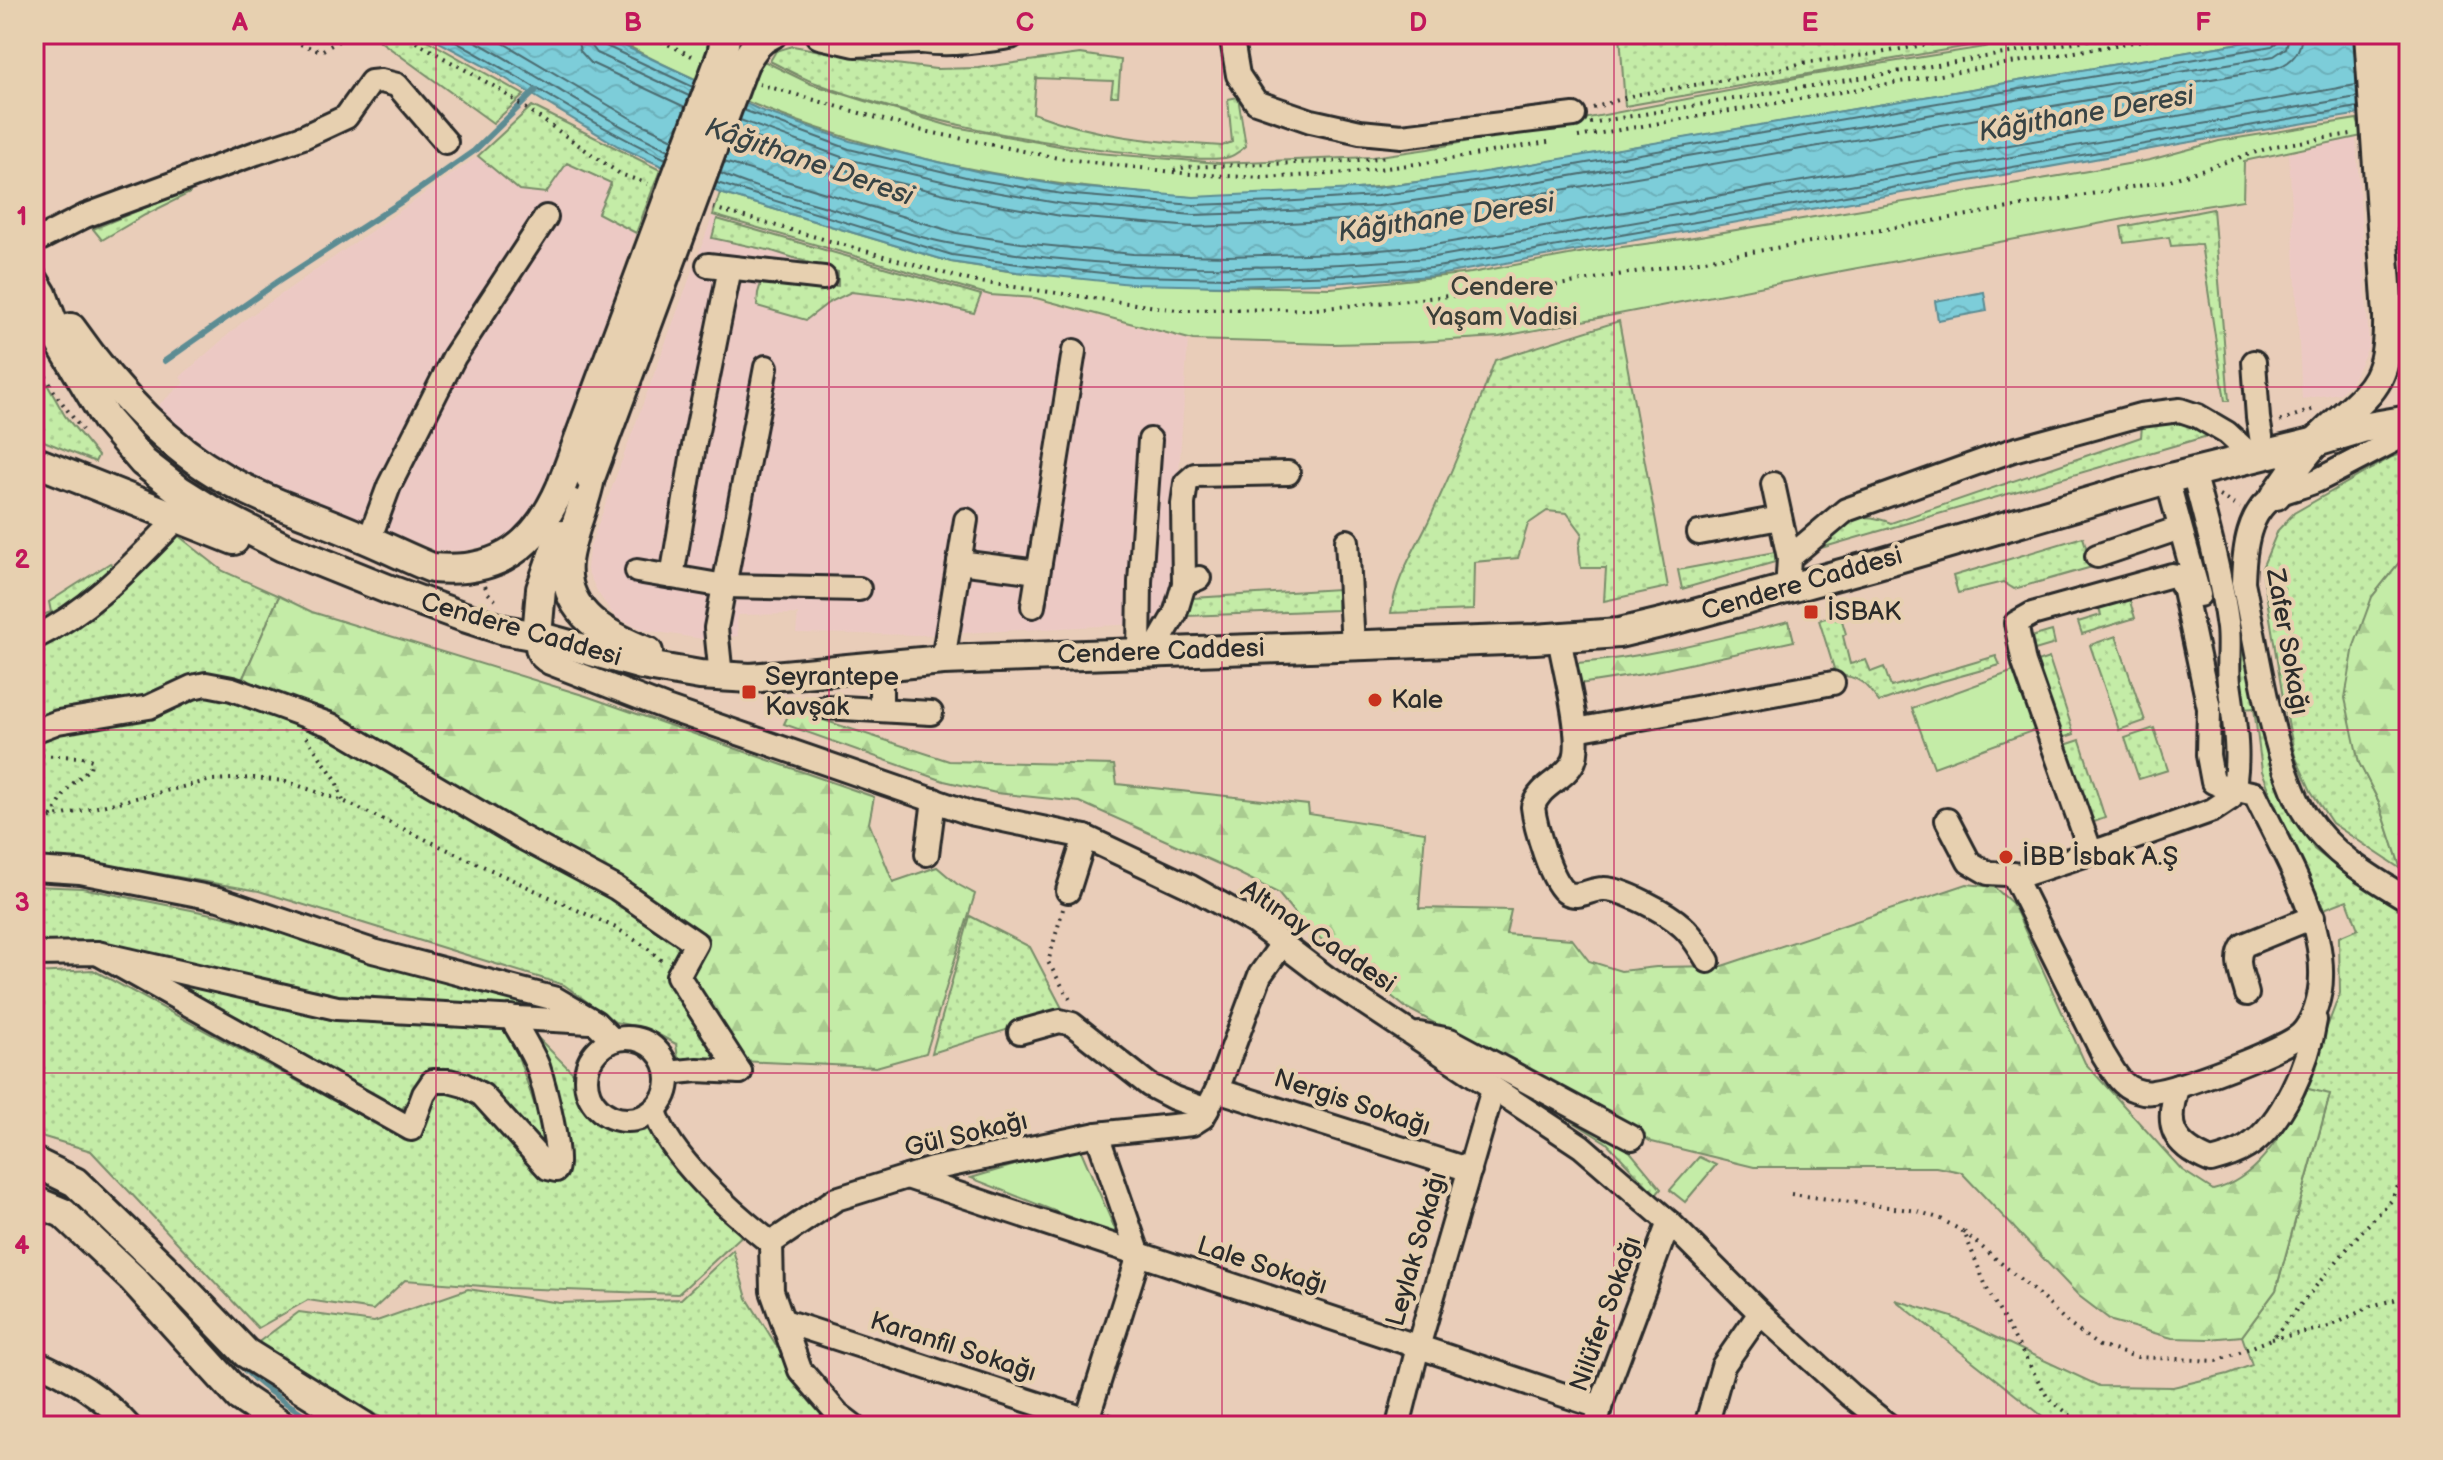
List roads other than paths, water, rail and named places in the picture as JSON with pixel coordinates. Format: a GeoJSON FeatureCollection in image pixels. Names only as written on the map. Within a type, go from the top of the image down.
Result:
{"type":"FeatureCollection","features":[{"type":"Feature","properties":{"kind":"main road"},"geometry":{"type":"LineString","coordinates":[[38,288],[120,392],[144,417],[192,456],[235,483],[432,568],[453,570],[480,566],[503,558],[522,546],[551,511],[730,59],[772,34]]}},
{"type":"Feature","properties":{"kind":"main road"},"geometry":{"type":"LineString","coordinates":[[820,34],[855,42],[909,37],[968,40],[1010,34]]}},
{"type":"Feature","properties":{"kind":"main road"},"geometry":{"type":"LineString","coordinates":[[2276,495],[2316,442],[2358,406],[2374,387],[2386,358],[2388,315],[2369,34]]}},
{"type":"Feature","properties":{"kind":"main road"},"geometry":{"type":"LineString","coordinates":[[2395,34],[2409,222]]}},
{"type":"Feature","properties":{"kind":"main road"},"geometry":{"type":"LineString","coordinates":[[710,676],[609,635],[591,623],[576,602],[567,577],[567,561],[590,478],[730,59]]}},
{"type":"Feature","properties":{"kind":"main road","name":"Cendere Caddesi"},"geometry":{"type":"LineString","coordinates":[[38,288],[60,342],[106,419],[143,462],[179,490],[241,527],[390,590],[504,630],[642,665],[710,676],[751,678],[943,660],[1619,633],[1792,588],[2180,476],[2362,428],[2409,420]]}},
{"type":"Feature","properties":{"kind":"main road"},"geometry":{"type":"LineString","coordinates":[[34,461],[340,582],[390,590]]}},
{"type":"Feature","properties":{"kind":"main road"},"geometry":{"type":"LineString","coordinates":[[537,636],[541,589],[580,491],[590,478]]}},
{"type":"Feature","properties":{"kind":"main road"},"geometry":{"type":"LineString","coordinates":[[34,1162],[75,1182],[246,1353],[363,1426]]}},
{"type":"Feature","properties":{"kind":"main road"},"geometry":{"type":"LineString","coordinates":[[34,1201],[63,1213],[133,1279],[240,1397],[283,1426]]}},
{"type":"Feature","properties":{"kind":"street"},"geometry":{"type":"LineString","coordinates":[[1231,34],[1238,75],[1256,102],[1311,121],[1360,132],[1402,136],[1577,120]]}},
{"type":"Feature","properties":{"kind":"street"},"geometry":{"type":"LineString","coordinates":[[34,242],[85,216],[303,137],[346,117],[371,82],[397,85],[446,142]]}},
{"type":"Feature","properties":{"kind":"street"},"geometry":{"type":"LineString","coordinates":[[369,540],[389,486],[454,357],[546,217]]}},
{"type":"Feature","properties":{"kind":"street"},"geometry":{"type":"LineString","coordinates":[[672,577],[719,266],[824,278]]}},
{"type":"Feature","properties":{"kind":"street"},"geometry":{"type":"LineString","coordinates":[[1033,606],[1074,351]]}},
{"type":"Feature","properties":{"kind":"street"},"geometry":{"type":"LineString","coordinates":[[2254,362],[2258,455]]}},
{"type":"Feature","properties":{"kind":"street"},"geometry":{"type":"LineString","coordinates":[[710,676],[716,628],[766,367]]}},
{"type":"Feature","properties":{"kind":"street"},"geometry":{"type":"LineString","coordinates":[[1789,558],[1846,510],[2013,450],[2140,415],[2180,410],[2198,416],[2258,455]]}},
{"type":"Feature","properties":{"kind":"street"},"geometry":{"type":"LineString","coordinates":[[2276,495],[2316,481],[2409,433]]}},
{"type":"Feature","properties":{"kind":"street"},"geometry":{"type":"LineString","coordinates":[[1146,652],[1140,582],[1150,440]]}},
{"type":"Feature","properties":{"kind":"street"},"geometry":{"type":"LineString","coordinates":[[1146,652],[1175,614],[1192,581],[1183,504],[1186,483],[1195,475],[1227,468],[1288,473]]}},
{"type":"Feature","properties":{"kind":"street"},"geometry":{"type":"LineString","coordinates":[[2180,476],[2180,528],[2215,656],[2229,682]]}},
{"type":"Feature","properties":{"kind":"street"},"geometry":{"type":"LineString","coordinates":[[1947,820],[1969,862],[1988,873],[2023,875],[2213,810],[2231,798],[2236,737],[2229,682],[2228,631],[2219,573],[2180,476]]}},
{"type":"Feature","properties":{"kind":"street"},"geometry":{"type":"LineString","coordinates":[[1773,484],[1789,558],[1788,575],[1792,588]]}},
{"type":"Feature","properties":{"kind":"street","name":"Zafer Sokağı"},"geometry":{"type":"LineString","coordinates":[[2276,495],[2263,506],[2248,535],[2243,582],[2276,740],[2304,813],[2322,836],[2347,860],[2409,900]]}},
{"type":"Feature","properties":{"kind":"street"},"geometry":{"type":"LineString","coordinates":[[34,638],[66,620],[114,584],[178,518]]}},
{"type":"Feature","properties":{"kind":"street"},"geometry":{"type":"LineString","coordinates":[[1699,533],[1780,518]]}},
{"type":"Feature","properties":{"kind":"street"},"geometry":{"type":"LineString","coordinates":[[943,660],[966,520]]}},
{"type":"Feature","properties":{"kind":"street"},"geometry":{"type":"LineString","coordinates":[[2097,556],[2180,528]]}},
{"type":"Feature","properties":{"kind":"street"},"geometry":{"type":"LineString","coordinates":[[1347,541],[1340,576],[1353,645]]}},
{"type":"Feature","properties":{"kind":"street"},"geometry":{"type":"LineString","coordinates":[[959,562],[1038,572]]}},
{"type":"Feature","properties":{"kind":"street"},"geometry":{"type":"LineString","coordinates":[[637,571],[725,586],[859,589]]}},
{"type":"Feature","properties":{"kind":"street"},"geometry":{"type":"LineString","coordinates":[[2091,853],[2024,663],[2016,623],[2032,614],[2172,575],[2178,576],[2184,590],[2209,708],[2208,755],[2213,782],[2255,794],[2313,917],[2319,944],[2321,978],[2312,1039],[2280,1114],[2249,1146],[2211,1161],[2195,1154],[2180,1141],[2170,1124],[2171,1106],[2178,1086]]}},
{"type":"Feature","properties":{"kind":"street","name":"Altınay Caddesi"},"geometry":{"type":"LineString","coordinates":[[537,636],[536,650],[541,658],[550,663],[669,709],[970,813],[1085,837],[1191,887],[1255,923],[1327,978],[1581,1146],[1669,1222],[1760,1313],[1850,1395],[1889,1426]]}},
{"type":"Feature","properties":{"kind":"street"},"geometry":{"type":"LineString","coordinates":[[1559,637],[1576,730],[1575,760],[1568,770],[1536,796],[1533,807],[1554,878],[1563,891],[1574,895],[1602,889],[1619,892],[1659,910],[1681,925],[1696,941],[1708,961]]}},
{"type":"Feature","properties":{"kind":"street"},"geometry":{"type":"LineString","coordinates":[[881,666],[881,710]]}},
{"type":"Feature","properties":{"kind":"street"},"geometry":{"type":"LineString","coordinates":[[1576,730],[1833,683]]}},
{"type":"Feature","properties":{"kind":"street"},"geometry":{"type":"LineString","coordinates":[[34,731],[58,722],[149,707],[192,687],[206,684],[232,689],[331,725],[521,837],[616,888],[696,943],[678,976],[740,1072],[697,1070],[668,1073]]}},
{"type":"Feature","properties":{"kind":"street"},"geometry":{"type":"LineString","coordinates":[[825,707],[931,713]]}},
{"type":"Feature","properties":{"kind":"street"},"geometry":{"type":"LineString","coordinates":[[927,854],[934,800]]}},
{"type":"Feature","properties":{"kind":"street"},"geometry":{"type":"LineString","coordinates":[[1068,891],[1085,837]]}},
{"type":"Feature","properties":{"kind":"street"},"geometry":{"type":"LineString","coordinates":[[34,869],[80,872],[219,899],[373,951],[556,999],[595,1022],[613,1040]]}},
{"type":"Feature","properties":{"kind":"street"},"geometry":{"type":"LineString","coordinates":[[2013,874],[2103,1054],[2121,1082],[2131,1089],[2154,1092],[2248,1061],[2300,1035],[2317,1003]]}},
{"type":"Feature","properties":{"kind":"street"},"geometry":{"type":"LineString","coordinates":[[2247,994],[2238,959],[2244,945],[2313,917]]}},
{"type":"Feature","properties":{"kind":"street"},"geometry":{"type":"LineString","coordinates":[[1212,1100],[1260,975],[1283,943]]}},
{"type":"Feature","properties":{"kind":"street"},"geometry":{"type":"LineString","coordinates":[[34,954],[97,953],[337,1008],[595,1022]]}},
{"type":"Feature","properties":{"kind":"street"},"geometry":{"type":"LineString","coordinates":[[97,953],[411,1129],[424,1094],[433,1081],[464,1085],[482,1095],[548,1168],[556,1170],[558,1165],[547,1098],[537,1064],[511,1017]]}},
{"type":"Feature","properties":{"kind":"street","name":"Nergis Sokağı"},"geometry":{"type":"LineString","coordinates":[[1020,1032],[1060,1021],[1072,1024],[1149,1085],[1174,1098],[1212,1100],[1470,1170]]}},
{"type":"Feature","properties":{"kind":"street"},"geometry":{"type":"LineString","coordinates":[[1406,1031],[1450,1040],[1632,1138]]}},
{"type":"Feature","properties":{"kind":"street"},"geometry":{"type":"LineString","coordinates":[[625,1037],[648,1043],[664,1061],[668,1086],[655,1110],[644,1117],[618,1120],[595,1106],[589,1095],[587,1069],[592,1057],[613,1040],[625,1037]]}},
{"type":"Feature","properties":{"kind":"street","name":"Leylak Sokağı"},"geometry":{"type":"LineString","coordinates":[[1398,1426],[1493,1089]]}},
{"type":"Feature","properties":{"kind":"street","name":"Gül Sokağı"},"geometry":{"type":"LineString","coordinates":[[771,1243],[836,1199],[932,1169],[1097,1134],[1192,1124],[1203,1117],[1212,1100]]}},
{"type":"Feature","properties":{"kind":"street"},"geometry":{"type":"LineString","coordinates":[[655,1110],[659,1125],[685,1162],[742,1220],[771,1243],[772,1291],[800,1370],[837,1413],[854,1426]]}},
{"type":"Feature","properties":{"kind":"street"},"geometry":{"type":"LineString","coordinates":[[1093,1424],[1139,1255],[1097,1134]]}},
{"type":"Feature","properties":{"kind":"street","name":"Lale Sokağı"},"geometry":{"type":"LineString","coordinates":[[907,1177],[1418,1347],[1598,1417]]}},
{"type":"Feature","properties":{"kind":"street","name":"Nilüfer Sokağı"},"geometry":{"type":"LineString","coordinates":[[1598,1417],[1669,1222]]}},
{"type":"Feature","properties":{"kind":"street"},"geometry":{"type":"LineString","coordinates":[[1706,1426],[1723,1366],[1760,1313]]}},
{"type":"Feature","properties":{"kind":"street","name":"Karanfil Sokağı"},"geometry":{"type":"LineString","coordinates":[[784,1321],[1093,1424]]}},
{"type":"Feature","properties":{"kind":"street"},"geometry":{"type":"LineString","coordinates":[[34,1361],[76,1380],[111,1406],[129,1426]]}},
{"type":"Feature","properties":{"kind":"water","name":"Kâğıthane Deresi"},"geometry":{"type":"Polygon","coordinates":[[[424,34],[599,34],[760,110],[850,141],[976,171],[1064,186],[1194,197],[1376,188],[1479,173],[2293,34],[2409,34],[2409,106],[1432,276],[1229,286],[1131,284],[951,262],[720,193],[618,146],[488,68],[424,34]]]}},
{"type":"Feature","properties":{"kind":"water"},"geometry":{"type":"Polygon","coordinates":[[[1984,292],[1987,311],[1938,320],[1935,301],[1984,292]]]}},
{"type":"Feature","properties":{"kind":"waterway"},"geometry":{"type":"LineString","coordinates":[[165,361],[474,151],[536,90]]}},
{"type":"Feature","properties":{"kind":"waterway"},"geometry":{"type":"LineString","coordinates":[[34,1178],[82,1206]]}},
{"type":"Feature","properties":{"kind":"waterway"},"geometry":{"type":"LineString","coordinates":[[239,1364],[268,1390],[322,1426]]}},
{"type":"Feature","properties":{"kind":"place","name":"İSBAK"},"geometry":{"type":"Point","coordinates":[1811,612]}},
{"type":"Feature","properties":{"kind":"place","name":"Seyrantepe Kavşak"},"geometry":{"type":"Point","coordinates":[749,692]}},
{"type":"Feature","properties":{"kind":"place","name":"Kale"},"geometry":{"type":"Point","coordinates":[1375,700]}},
{"type":"Feature","properties":{"kind":"place","name":"İBB İsbak A.Ş"},"geometry":{"type":"Point","coordinates":[2006,857]}},
{"type":"Feature","properties":{"kind":"park label","name":"Cendere Yaşam Vadisi"},"geometry":{"type":"Point","coordinates":[1502,302]}}]}
